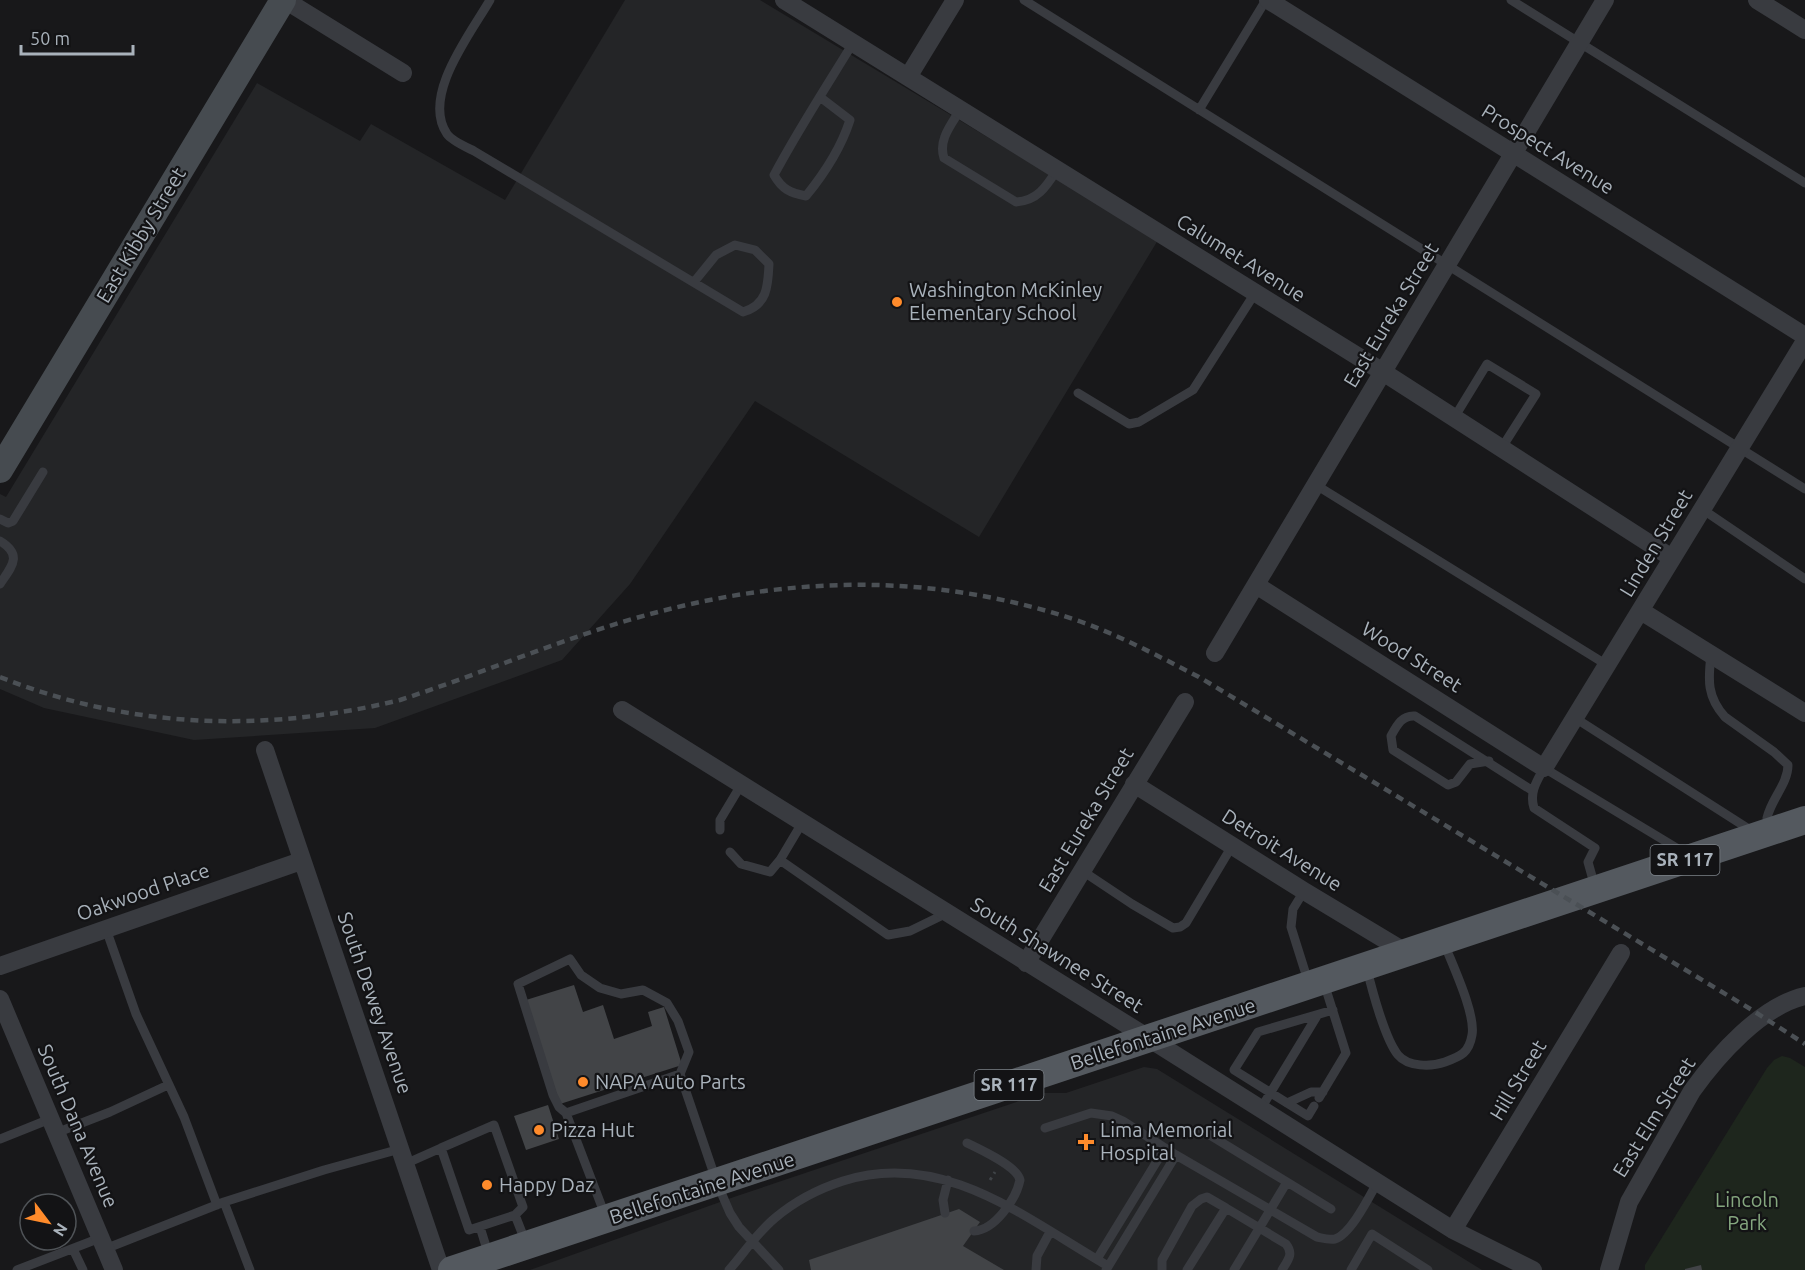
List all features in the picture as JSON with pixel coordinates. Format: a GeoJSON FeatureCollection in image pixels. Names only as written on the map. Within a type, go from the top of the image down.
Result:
{"type":"FeatureCollection","features":[{"type":"Feature","properties":{"kind":"main road","name":"Bellefontaine Avenue"},"geometry":{"type":"LineString","coordinates":[[452,1270],[1805,820]]}},
{"type":"Feature","properties":{"kind":"street"},"geometry":{"type":"LineString","coordinates":[[284,0],[403,73]]}},
{"type":"Feature","properties":{"kind":"street","name":"East Kibby Street"},"geometry":{"type":"LineString","coordinates":[[0,470],[284,0]]}},
{"type":"Feature","properties":{"kind":"street","name":"Calumet Avenue"},"geometry":{"type":"LineString","coordinates":[[783,0],[1383,372],[1672,558]]}},
{"type":"Feature","properties":{"kind":"street"},"geometry":{"type":"LineString","coordinates":[[908,77],[955,0]]}},
{"type":"Feature","properties":{"kind":"street","name":"Prospect Avenue"},"geometry":{"type":"LineString","coordinates":[[1267,0],[1805,336]]}},
{"type":"Feature","properties":{"kind":"street","name":"East Eureka Street"},"geometry":{"type":"LineString","coordinates":[[1215,653],[1605,0]]}},
{"type":"Feature","properties":{"kind":"street"},"geometry":{"type":"LineString","coordinates":[[1757,0],[1805,30]]}},
{"type":"Feature","properties":{"kind":"street","name":"Linden Street"},"geometry":{"type":"LineString","coordinates":[[1544,768],[1805,341]]}},
{"type":"Feature","properties":{"kind":"street","name":"Wood Street"},"geometry":{"type":"LineString","coordinates":[[1256,585],[1544,768]]}},
{"type":"Feature","properties":{"kind":"street"},"geometry":{"type":"LineString","coordinates":[[1641,610],[1805,713]]}},
{"type":"Feature","properties":{"kind":"street","name":"East Eureka Street"},"geometry":{"type":"LineString","coordinates":[[1026,963],[1185,702]]}},
{"type":"Feature","properties":{"kind":"street","name":"South Shawnee Street"},"geometry":{"type":"LineString","coordinates":[[622,710],[1453,1230],[1533,1270]]}},
{"type":"Feature","properties":{"kind":"street","name":"South Dewey Avenue"},"geometry":{"type":"LineString","coordinates":[[265,750],[441,1270]]}},
{"type":"Feature","properties":{"kind":"street","name":"Detroit Avenue"},"geometry":{"type":"LineString","coordinates":[[1134,784],[1407,953]]}},
{"type":"Feature","properties":{"kind":"street","name":"Oakwood Place"},"geometry":{"type":"LineString","coordinates":[[0,966],[301,861]]}},
{"type":"Feature","properties":{"kind":"street","name":"Hill Street"},"geometry":{"type":"LineString","coordinates":[[1453,1230],[1621,953]]}},
{"type":"Feature","properties":{"kind":"street","name":"East Elm Street"},"geometry":{"type":"LineString","coordinates":[[1609,1270],[1629,1202],[1704,1074],[1744,1031],[1770,1012],[1805,996]]}},
{"type":"Feature","properties":{"kind":"street","name":"South Dana Avenue"},"geometry":{"type":"LineString","coordinates":[[0,999],[114,1270]]}},
{"type":"Feature","properties":{"kind":"lane"},"geometry":{"type":"LineString","coordinates":[[490,0],[446,75],[439,99],[439,114],[447,135],[743,312],[755,308],[764,297],[768,280],[768,264],[755,250],[735,245],[716,255],[694,282]]}},
{"type":"Feature","properties":{"kind":"lane"},"geometry":{"type":"LineString","coordinates":[[1024,0],[1805,489]]}},
{"type":"Feature","properties":{"kind":"lane"},"geometry":{"type":"LineString","coordinates":[[1199,110],[1267,0]]}},
{"type":"Feature","properties":{"kind":"lane"},"geometry":{"type":"LineString","coordinates":[[1511,0],[1805,183]]}},
{"type":"Feature","properties":{"kind":"lane"},"geometry":{"type":"LineString","coordinates":[[820,97],[850,120],[845,136],[817,183],[806,196],[791,193],[780,186],[774,175],[820,97],[853,43]]}},
{"type":"Feature","properties":{"kind":"lane"},"geometry":{"type":"LineString","coordinates":[[960,110],[945,134],[942,150],[944,158],[1016,202],[1027,201],[1044,190],[1057,170]]}},
{"type":"Feature","properties":{"kind":"lane"},"geometry":{"type":"LineString","coordinates":[[1078,393],[1129,424],[1139,422],[1193,390],[1256,293]]}},
{"type":"Feature","properties":{"kind":"lane"},"geometry":{"type":"LineString","coordinates":[[1454,418],[1487,364],[1536,394],[1501,449]]}},
{"type":"Feature","properties":{"kind":"lane"},"geometry":{"type":"LineString","coordinates":[[0,519],[8,523],[13,521],[43,472]]}},
{"type":"Feature","properties":{"kind":"lane"},"geometry":{"type":"LineString","coordinates":[[1316,485],[1607,665]]}},
{"type":"Feature","properties":{"kind":"lane"},"geometry":{"type":"LineString","coordinates":[[1702,509],[1805,579]]}},
{"type":"Feature","properties":{"kind":"lane"},"geometry":{"type":"LineString","coordinates":[[0,541],[9,546],[14,556],[13,564],[0,584]]}},
{"type":"Feature","properties":{"kind":"lane"},"geometry":{"type":"LineString","coordinates":[[1711,655],[1709,688],[1718,710],[1788,765],[1784,782],[1769,810],[1767,833]]}},
{"type":"Feature","properties":{"kind":"lane"},"geometry":{"type":"LineString","coordinates":[[1489,761],[1470,764],[1456,782],[1448,785],[1393,750],[1391,736],[1401,720],[1408,715],[1415,716],[1489,761],[1533,790]]}},
{"type":"Feature","properties":{"kind":"lane"},"geometry":{"type":"LineString","coordinates":[[1575,718],[1767,833]]}},
{"type":"Feature","properties":{"kind":"lane"},"geometry":{"type":"LineString","coordinates":[[1596,890],[1588,862],[1595,848],[1534,808],[1533,790],[1544,768],[1692,858]]}},
{"type":"Feature","properties":{"kind":"lane"},"geometry":{"type":"LineString","coordinates":[[720,830],[720,820],[741,785]]}},
{"type":"Feature","properties":{"kind":"lane"},"geometry":{"type":"LineString","coordinates":[[730,852],[741,864],[770,872],[780,860],[802,823]]}},
{"type":"Feature","properties":{"kind":"lane"},"geometry":{"type":"LineString","coordinates":[[1081,870],[1173,928],[1186,923],[1232,846]]}},
{"type":"Feature","properties":{"kind":"lane"},"geometry":{"type":"LineString","coordinates":[[780,860],[888,935],[910,931],[947,913]]}},
{"type":"Feature","properties":{"kind":"lane"},"geometry":{"type":"LineString","coordinates":[[1304,891],[1293,909],[1291,927],[1317,983],[1333,1010],[1346,1053],[1308,1116],[1234,1070],[1258,1032],[1333,1010]]}},
{"type":"Feature","properties":{"kind":"lane"},"geometry":{"type":"LineString","coordinates":[[106,929],[136,1014],[184,1117],[250,1270]]}},
{"type":"Feature","properties":{"kind":"lane"},"geometry":{"type":"LineString","coordinates":[[1366,966],[1376,1001],[1393,1047],[1399,1056],[1415,1064],[1441,1063],[1462,1055],[1473,1034],[1467,1005],[1443,941]]}},
{"type":"Feature","properties":{"kind":"lane"},"geometry":{"type":"LineString","coordinates":[[606,1220],[566,1113],[559,1107],[553,1095],[518,984],[570,960],[581,975],[600,988],[621,994],[643,990],[667,1003],[678,1021],[689,1052],[680,1074],[717,1183],[730,1213],[753,1243],[779,1270]]}},
{"type":"Feature","properties":{"kind":"lane"},"geometry":{"type":"LineString","coordinates":[[1260,1110],[1317,1016]]}},
{"type":"Feature","properties":{"kind":"lane"},"geometry":{"type":"LineString","coordinates":[[566,1113],[680,1074]]}},
{"type":"Feature","properties":{"kind":"lane"},"geometry":{"type":"LineString","coordinates":[[0,1139],[110,1112],[168,1084]]}},
{"type":"Feature","properties":{"kind":"lane"},"geometry":{"type":"LineString","coordinates":[[1287,1103],[1311,1092],[1319,1099]]}},
{"type":"Feature","properties":{"kind":"lane"},"geometry":{"type":"LineString","coordinates":[[1045,1128],[1081,1115],[1102,1114],[1123,1121],[1176,1155],[1317,1237],[1336,1239],[1347,1231],[1377,1183]]}},
{"type":"Feature","properties":{"kind":"lane"},"geometry":{"type":"LineString","coordinates":[[78,1248],[103,1244],[324,1170],[403,1157],[441,1148],[494,1125],[523,1207],[515,1215],[469,1230],[441,1148]]}},
{"type":"Feature","properties":{"kind":"lane"},"geometry":{"type":"LineString","coordinates":[[1203,1131],[1331,1209]]}},
{"type":"Feature","properties":{"kind":"lane"},"geometry":{"type":"LineString","coordinates":[[968,1143],[1018,1174],[1019,1185],[1007,1206],[990,1226],[974,1231]]}},
{"type":"Feature","properties":{"kind":"lane"},"geometry":{"type":"LineString","coordinates":[[1097,1259],[1165,1148]]}},
{"type":"Feature","properties":{"kind":"lane"},"geometry":{"type":"LineString","coordinates":[[729,1270],[762,1230],[789,1208],[819,1190],[863,1176],[896,1173],[933,1176],[969,1188],[1007,1206],[1097,1259],[1107,1268],[1176,1155]]}},
{"type":"Feature","properties":{"kind":"lane"},"geometry":{"type":"LineString","coordinates":[[945,1213],[943,1200],[948,1180]]}},
{"type":"Feature","properties":{"kind":"lane"},"geometry":{"type":"LineString","coordinates":[[1234,1270],[1287,1182]]}},
{"type":"Feature","properties":{"kind":"lane"},"geometry":{"type":"LineString","coordinates":[[1162,1270],[1162,1260],[1192,1206],[1207,1197],[1286,1244],[1291,1256],[1282,1270]]}},
{"type":"Feature","properties":{"kind":"lane"},"geometry":{"type":"LineString","coordinates":[[1187,1270],[1226,1208]]}},
{"type":"Feature","properties":{"kind":"lane"},"geometry":{"type":"LineString","coordinates":[[515,1215],[526,1246]]}},
{"type":"Feature","properties":{"kind":"lane"},"geometry":{"type":"LineString","coordinates":[[480,1227],[489,1258]]}},
{"type":"Feature","properties":{"kind":"lane"},"geometry":{"type":"LineString","coordinates":[[1036,1270],[1037,1256],[1050,1232]]}},
{"type":"Feature","properties":{"kind":"lane"},"geometry":{"type":"LineString","coordinates":[[1350,1270],[1372,1234],[1428,1270]]}},
{"type":"Feature","properties":{"kind":"lane"},"geometry":{"type":"LineString","coordinates":[[17,1270],[65,1252]]}},
{"type":"Feature","properties":{"kind":"lane"},"geometry":{"type":"LineString","coordinates":[[74,1252],[82,1270]]}},
{"type":"Feature","properties":{"kind":"path"},"geometry":{"type":"LineString","coordinates":[[990,1180],[996,1170]]}},
{"type":"Feature","properties":{"kind":"shaded area"},"geometry":{"type":"Polygon","coordinates":[[[625,0],[760,0],[1158,240],[979,537],[755,401],[630,584],[562,660],[375,728],[194,740],[44,708],[0,689],[0,494],[6,497],[257,83],[360,141],[371,124],[505,200],[625,0]]]}},
{"type":"Feature","properties":{"kind":"shaded area","name":"Lima Memorial Hospital"},"geometry":{"type":"Polygon","coordinates":[[[1144,1067],[1157,1069],[1482,1270],[530,1270],[734,1197],[1043,1093],[1066,1093],[1144,1067]]]}},
{"type":"Feature","properties":{"kind":"green space","name":"Lincoln Park"},"geometry":{"type":"Polygon","coordinates":[[[1782,1056],[1805,1067],[1805,1270],[1645,1270],[1645,1265],[1767,1068],[1774,1060],[1782,1056]]]}},
{"type":"Feature","properties":{"kind":"building"},"geometry":{"type":"Polygon","coordinates":[[[574,985],[583,1012],[603,1005],[614,1039],[652,1026],[648,1012],[664,1007],[682,1065],[560,1104],[526,1000],[574,985]]]}},
{"type":"Feature","properties":{"kind":"building"},"geometry":{"type":"Polygon","coordinates":[[[548,1105],[559,1139],[526,1150],[514,1116],[548,1105]]]}},
{"type":"Feature","properties":{"kind":"building"},"geometry":{"type":"Polygon","coordinates":[[[959,1209],[980,1222],[963,1246],[1004,1270],[811,1270],[809,1260],[959,1209]]]}},
{"type":"Feature","properties":{"kind":"building"},"geometry":{"type":"Polygon","coordinates":[[[1701,1265],[1702,1270],[1685,1270],[1685,1269],[1701,1265]]]}},
{"type":"Feature","properties":{"kind":"railway"},"geometry":{"type":"LineString","coordinates":[[0,677],[49,694],[98,707],[148,716],[248,721],[299,718],[349,711],[400,700],[619,623],[677,607],[734,596],[792,588],[849,585],[906,586],[964,593],[1021,604],[1095,627],[1199,677],[1805,1044]]}},
{"type":"Feature","properties":{"kind":"place","name":"Washington McKinley Elementary School"},"geometry":{"type":"Point","coordinates":[897,302]}},
{"type":"Feature","properties":{"kind":"place","name":"NAPA Auto Parts"},"geometry":{"type":"Point","coordinates":[583,1082]}},
{"type":"Feature","properties":{"kind":"place","name":"Pizza Hut"},"geometry":{"type":"Point","coordinates":[539,1130]}},
{"type":"Feature","properties":{"kind":"place","name":"Lima Memorial Hospital"},"geometry":{"type":"Point","coordinates":[1086,1142]}},
{"type":"Feature","properties":{"kind":"place","name":"Happy Daz"},"geometry":{"type":"Point","coordinates":[487,1185]}}]}
